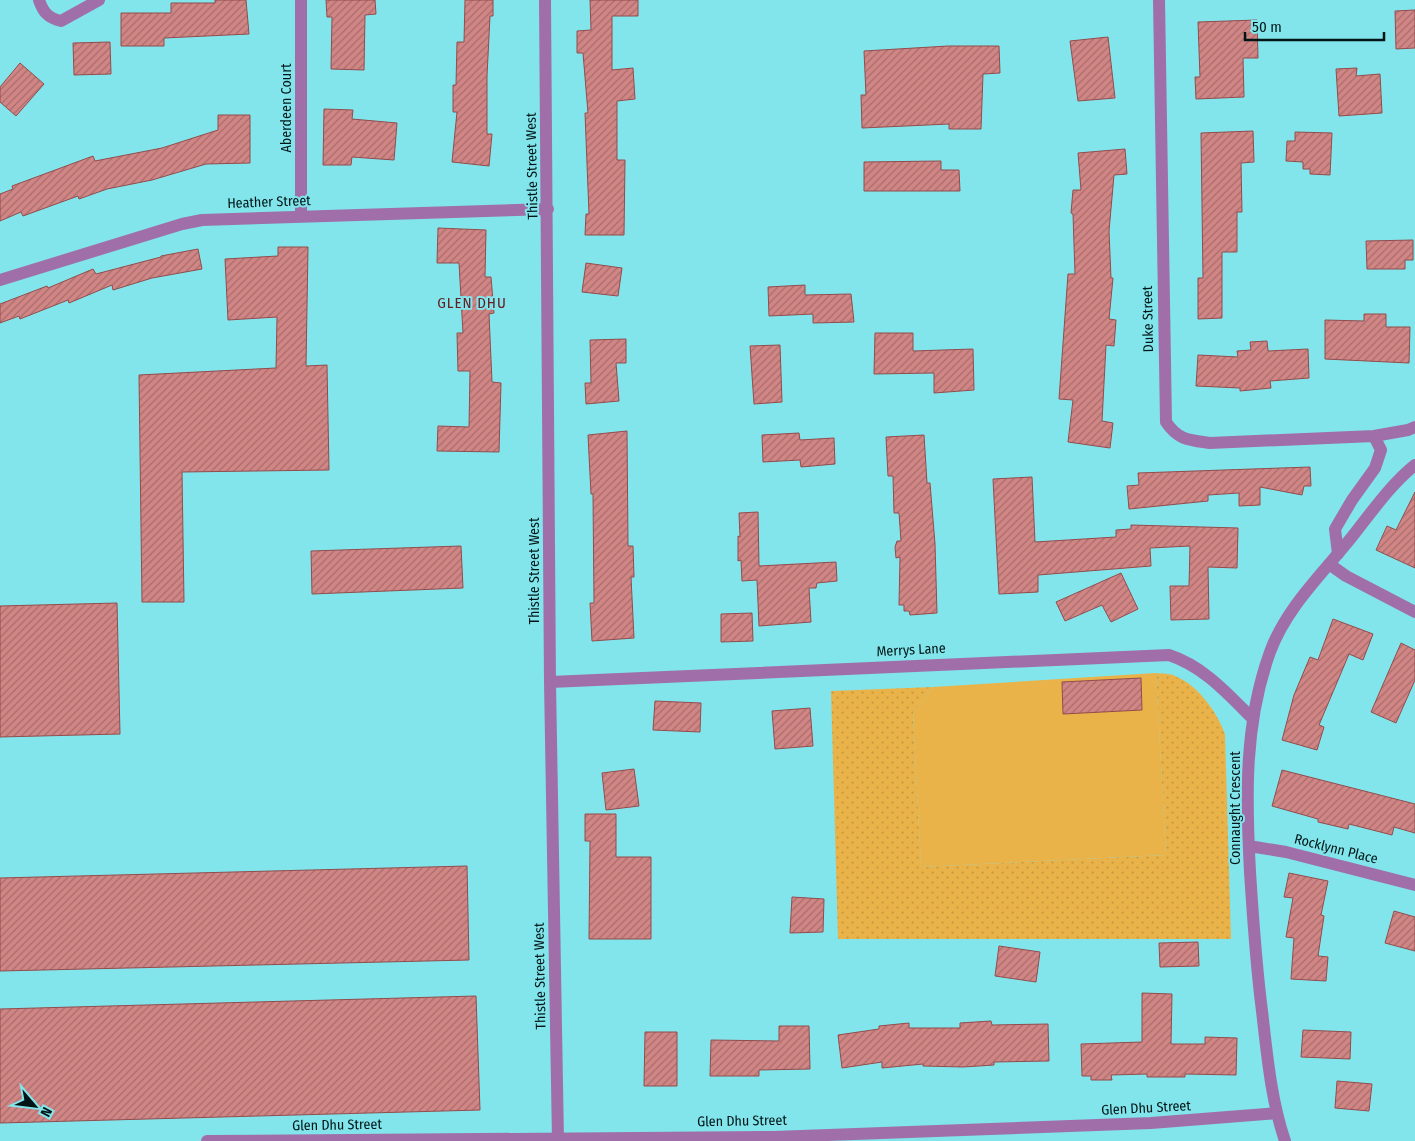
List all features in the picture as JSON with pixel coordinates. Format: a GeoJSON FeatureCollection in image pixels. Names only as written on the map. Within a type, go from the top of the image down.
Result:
{"type":"FeatureCollection","features":[{"type":"Feature","properties":{"kind":"street"},"geometry":{"type":"LineString","coordinates":[[39,0],[42,11],[51,18],[60,21],[99,0]]}},
{"type":"Feature","properties":{"kind":"street","name":"Aberdeen Court"},"geometry":{"type":"LineString","coordinates":[[301,0],[301,216]]}},
{"type":"Feature","properties":{"kind":"street","name":"Thistle Street West"},"geometry":{"type":"LineString","coordinates":[[545,0],[550,682],[558,1139]]}},
{"type":"Feature","properties":{"kind":"street","name":"Duke Street"},"geometry":{"type":"LineString","coordinates":[[1159,0],[1166,422],[1174,434],[1189,440],[1210,443],[1374,436],[1415,427]]}},
{"type":"Feature","properties":{"kind":"street","name":"Heather Street"},"geometry":{"type":"LineString","coordinates":[[0,280],[182,224],[202,220],[548,209]]}},
{"type":"Feature","properties":{"kind":"street"},"geometry":{"type":"LineString","coordinates":[[1338,554],[1335,529],[1352,500],[1375,468],[1381,450],[1374,436]]}},
{"type":"Feature","properties":{"kind":"street","name":"Connaught Crescent"},"geometry":{"type":"LineString","coordinates":[[1286,1141],[1277,1113],[1255,957],[1248,846],[1247,773],[1252,718],[1271,650],[1290,615],[1329,564],[1415,464]]}},
{"type":"Feature","properties":{"kind":"street"},"geometry":{"type":"LineString","coordinates":[[1329,564],[1346,576],[1415,612]]}},
{"type":"Feature","properties":{"kind":"street","name":"Merrys Lane"},"geometry":{"type":"LineString","coordinates":[[550,682],[1169,655],[1186,660],[1202,671],[1252,718]]}},
{"type":"Feature","properties":{"kind":"street","name":"Rocklynn Place"},"geometry":{"type":"LineString","coordinates":[[1248,846],[1286,852],[1415,885]]}},
{"type":"Feature","properties":{"kind":"street","name":"Glen Dhu Street"},"geometry":{"type":"LineString","coordinates":[[207,1141],[774,1139],[1151,1123],[1277,1113]]}},
{"type":"Feature","properties":{"kind":"shaded area"},"geometry":{"type":"Polygon","coordinates":[[[1156,673],[1173,675],[1183,680],[1199,693],[1212,708],[1225,734],[1231,939],[838,939],[831,691],[933,687],[913,713],[921,867],[1166,855],[1156,673]]]}},
{"type":"Feature","properties":{"kind":"shaded area"},"geometry":{"type":"Polygon","coordinates":[[[1156,673],[1166,855],[921,867],[913,713],[933,687],[1156,673]]]}},
{"type":"Feature","properties":{"kind":"building"},"geometry":{"type":"Polygon","coordinates":[[[215,0],[246,0],[249,34],[164,38],[164,46],[121,46],[121,13],[171,13],[171,3],[215,3],[215,0]]]}},
{"type":"Feature","properties":{"kind":"building"},"geometry":{"type":"Polygon","coordinates":[[[326,0],[375,0],[376,14],[365,15],[364,70],[331,69],[332,17],[327,17],[326,0]]]}},
{"type":"Feature","properties":{"kind":"building"},"geometry":{"type":"Polygon","coordinates":[[[465,0],[493,0],[493,16],[490,16],[487,76],[487,134],[492,134],[489,166],[452,162],[457,112],[453,112],[453,85],[456,85],[457,42],[464,42],[465,0]]]}},
{"type":"Feature","properties":{"kind":"building"},"geometry":{"type":"Polygon","coordinates":[[[590,0],[638,0],[638,16],[612,16],[612,70],[633,68],[635,99],[617,101],[617,160],[625,160],[624,235],[585,235],[586,214],[589,214],[585,113],[588,113],[583,53],[577,53],[577,31],[591,30],[590,0]]]}},
{"type":"Feature","properties":{"kind":"building"},"geometry":{"type":"Polygon","coordinates":[[[1415,10],[1415,48],[1396,49],[1395,11],[1415,10]]]}},
{"type":"Feature","properties":{"kind":"building"},"geometry":{"type":"Polygon","coordinates":[[[1257,20],[1258,58],[1243,58],[1244,97],[1196,99],[1195,77],[1200,77],[1198,22],[1257,20]]]}},
{"type":"Feature","properties":{"kind":"building"},"geometry":{"type":"Polygon","coordinates":[[[1108,37],[1115,98],[1078,101],[1070,41],[1108,37]]]}},
{"type":"Feature","properties":{"kind":"building"},"geometry":{"type":"Polygon","coordinates":[[[110,42],[111,74],[74,75],[73,43],[110,42]]]}},
{"type":"Feature","properties":{"kind":"building"},"geometry":{"type":"Polygon","coordinates":[[[948,46],[999,46],[1000,73],[983,74],[981,129],[949,129],[949,124],[862,128],[861,95],[866,95],[864,51],[948,46]]]}},
{"type":"Feature","properties":{"kind":"building"},"geometry":{"type":"Polygon","coordinates":[[[20,63],[44,84],[16,116],[0,102],[0,87],[20,63]]]}},
{"type":"Feature","properties":{"kind":"building"},"geometry":{"type":"Polygon","coordinates":[[[1357,68],[1356,76],[1380,74],[1382,113],[1339,116],[1336,69],[1357,68]]]}},
{"type":"Feature","properties":{"kind":"building"},"geometry":{"type":"Polygon","coordinates":[[[324,109],[353,110],[352,119],[397,123],[394,160],[352,157],[351,165],[323,165],[324,109]]]}},
{"type":"Feature","properties":{"kind":"building"},"geometry":{"type":"Polygon","coordinates":[[[218,115],[250,115],[250,163],[206,164],[152,180],[107,189],[79,199],[78,196],[23,216],[21,212],[0,221],[0,194],[13,189],[12,186],[93,156],[95,161],[162,148],[218,130],[218,115]]]}},
{"type":"Feature","properties":{"kind":"building"},"geometry":{"type":"Polygon","coordinates":[[[1253,131],[1254,162],[1241,163],[1242,212],[1237,212],[1237,252],[1222,252],[1222,318],[1198,319],[1198,278],[1203,278],[1201,133],[1253,131]]]}},
{"type":"Feature","properties":{"kind":"building"},"geometry":{"type":"Polygon","coordinates":[[[1295,132],[1332,133],[1330,175],[1310,174],[1310,169],[1303,169],[1303,162],[1286,161],[1287,141],[1295,141],[1295,132]]]}},
{"type":"Feature","properties":{"kind":"building"},"geometry":{"type":"Polygon","coordinates":[[[1125,149],[1127,174],[1114,175],[1109,231],[1111,278],[1113,278],[1109,319],[1116,320],[1114,346],[1106,345],[1102,421],[1113,423],[1110,448],[1068,442],[1073,400],[1059,399],[1068,274],[1075,274],[1073,214],[1071,213],[1073,190],[1081,190],[1078,153],[1125,149]]]}},
{"type":"Feature","properties":{"kind":"building"},"geometry":{"type":"Polygon","coordinates":[[[941,161],[941,170],[959,170],[960,191],[864,191],[864,162],[941,161]]]}},
{"type":"Feature","properties":{"kind":"building"},"geometry":{"type":"Polygon","coordinates":[[[438,228],[486,230],[485,277],[491,277],[494,313],[489,314],[492,382],[501,383],[499,452],[437,451],[438,426],[469,427],[470,371],[458,371],[457,333],[463,333],[459,263],[437,263],[438,228]]]}},
{"type":"Feature","properties":{"kind":"building"},"geometry":{"type":"Polygon","coordinates":[[[1413,240],[1413,260],[1405,260],[1405,269],[1367,269],[1366,241],[1413,240]]]}},
{"type":"Feature","properties":{"kind":"building"},"geometry":{"type":"Polygon","coordinates":[[[278,247],[308,247],[306,366],[327,365],[329,470],[182,472],[184,602],[142,602],[139,375],[276,368],[277,317],[228,320],[225,259],[278,256],[278,247]]]}},
{"type":"Feature","properties":{"kind":"building"},"geometry":{"type":"Polygon","coordinates":[[[198,249],[202,269],[152,278],[113,290],[112,285],[69,303],[68,300],[20,319],[19,316],[0,323],[0,304],[47,286],[48,288],[93,269],[96,274],[161,256],[198,249]]]}},
{"type":"Feature","properties":{"kind":"building"},"geometry":{"type":"Polygon","coordinates":[[[586,263],[622,268],[618,296],[582,292],[586,263]]]}},
{"type":"Feature","properties":{"kind":"building"},"geometry":{"type":"Polygon","coordinates":[[[805,285],[805,295],[851,294],[854,322],[813,323],[813,314],[769,316],[768,287],[805,285]]]}},
{"type":"Feature","properties":{"kind":"building"},"geometry":{"type":"Polygon","coordinates":[[[1364,314],[1386,314],[1386,327],[1410,327],[1409,363],[1325,359],[1325,320],[1364,321],[1364,314]]]}},
{"type":"Feature","properties":{"kind":"building"},"geometry":{"type":"Polygon","coordinates":[[[875,333],[913,333],[913,351],[973,349],[974,390],[934,393],[934,373],[874,374],[875,333]]]}},
{"type":"Feature","properties":{"kind":"building"},"geometry":{"type":"Polygon","coordinates":[[[626,339],[626,363],[616,363],[619,401],[586,404],[585,383],[591,383],[590,340],[626,339]]]}},
{"type":"Feature","properties":{"kind":"building"},"geometry":{"type":"Polygon","coordinates":[[[1267,341],[1268,351],[1308,349],[1309,378],[1270,381],[1271,388],[1240,391],[1240,388],[1196,386],[1198,355],[1238,357],[1237,351],[1251,350],[1250,342],[1267,341]]]}},
{"type":"Feature","properties":{"kind":"building"},"geometry":{"type":"Polygon","coordinates":[[[780,345],[782,402],[754,404],[750,346],[780,345]]]}},
{"type":"Feature","properties":{"kind":"building"},"geometry":{"type":"Polygon","coordinates":[[[627,431],[628,546],[633,546],[634,577],[631,577],[634,638],[592,641],[590,603],[594,603],[593,494],[591,494],[588,435],[627,431]]]}},
{"type":"Feature","properties":{"kind":"building"},"geometry":{"type":"Polygon","coordinates":[[[799,433],[800,440],[834,438],[835,464],[801,467],[800,460],[763,462],[762,435],[799,433]]]}},
{"type":"Feature","properties":{"kind":"building"},"geometry":{"type":"Polygon","coordinates":[[[924,435],[927,483],[930,483],[935,544],[937,613],[910,615],[909,611],[904,611],[904,605],[899,605],[900,557],[896,558],[895,547],[897,541],[901,541],[899,513],[894,513],[893,476],[888,476],[886,437],[924,435]]]}},
{"type":"Feature","properties":{"kind":"building"},"geometry":{"type":"Polygon","coordinates":[[[1310,467],[1311,486],[1304,486],[1302,495],[1260,487],[1260,505],[1239,506],[1239,493],[1208,495],[1208,501],[1129,509],[1127,486],[1139,485],[1138,473],[1310,467]]]}},
{"type":"Feature","properties":{"kind":"building"},"geometry":{"type":"Polygon","coordinates":[[[1032,477],[1035,542],[1116,537],[1116,530],[1131,529],[1131,525],[1238,528],[1237,568],[1208,567],[1209,619],[1171,620],[1170,586],[1189,586],[1190,546],[1150,548],[1151,566],[1038,575],[1038,592],[999,594],[993,479],[1032,477]]]}},
{"type":"Feature","properties":{"kind":"building"},"geometry":{"type":"Polygon","coordinates":[[[1415,492],[1415,568],[1376,550],[1387,526],[1396,530],[1415,492]]]}},
{"type":"Feature","properties":{"kind":"building"},"geometry":{"type":"Polygon","coordinates":[[[758,512],[759,566],[836,562],[837,581],[817,583],[816,588],[809,588],[811,622],[759,626],[757,580],[742,581],[741,560],[738,561],[739,513],[758,512]]]}},
{"type":"Feature","properties":{"kind":"building"},"geometry":{"type":"Polygon","coordinates":[[[461,546],[463,588],[312,594],[311,551],[461,546]]]}},
{"type":"Feature","properties":{"kind":"building"},"geometry":{"type":"Polygon","coordinates":[[[1121,573],[1138,609],[1111,622],[1102,605],[1065,621],[1056,602],[1121,573]]]}},
{"type":"Feature","properties":{"kind":"building"},"geometry":{"type":"Polygon","coordinates":[[[117,603],[120,734],[0,737],[0,606],[117,603]]]}},
{"type":"Feature","properties":{"kind":"building"},"geometry":{"type":"Polygon","coordinates":[[[752,613],[753,641],[721,642],[721,614],[752,613]]]}},
{"type":"Feature","properties":{"kind":"building"},"geometry":{"type":"Polygon","coordinates":[[[1333,619],[1373,634],[1363,660],[1349,654],[1319,725],[1324,727],[1317,750],[1282,740],[1294,695],[1310,657],[1318,660],[1333,619]]]}},
{"type":"Feature","properties":{"kind":"building"},"geometry":{"type":"Polygon","coordinates":[[[1401,643],[1415,650],[1415,680],[1396,723],[1371,712],[1401,643]]]}},
{"type":"Feature","properties":{"kind":"building"},"geometry":{"type":"Polygon","coordinates":[[[1141,678],[1142,710],[1063,714],[1062,682],[1141,678]]]}},
{"type":"Feature","properties":{"kind":"building"},"geometry":{"type":"Polygon","coordinates":[[[655,701],[701,703],[700,732],[653,730],[655,701]]]}},
{"type":"Feature","properties":{"kind":"building"},"geometry":{"type":"Polygon","coordinates":[[[810,708],[813,746],[775,749],[772,711],[810,708]]]}},
{"type":"Feature","properties":{"kind":"building"},"geometry":{"type":"Polygon","coordinates":[[[634,769],[639,806],[606,810],[602,773],[634,769]]]}},
{"type":"Feature","properties":{"kind":"building"},"geometry":{"type":"Polygon","coordinates":[[[1282,770],[1415,804],[1415,833],[1394,827],[1392,835],[1349,824],[1348,829],[1318,822],[1318,819],[1272,806],[1282,770]]]}},
{"type":"Feature","properties":{"kind":"building"},"geometry":{"type":"Polygon","coordinates":[[[585,814],[616,814],[616,857],[651,857],[651,939],[589,939],[590,841],[585,841],[585,814]]]}},
{"type":"Feature","properties":{"kind":"building"},"geometry":{"type":"Polygon","coordinates":[[[467,866],[469,960],[0,971],[0,878],[467,866]]]}},
{"type":"Feature","properties":{"kind":"building"},"geometry":{"type":"Polygon","coordinates":[[[1289,873],[1328,881],[1321,915],[1324,916],[1318,956],[1328,957],[1326,981],[1291,979],[1294,938],[1286,937],[1293,898],[1284,897],[1289,873]]]}},
{"type":"Feature","properties":{"kind":"building"},"geometry":{"type":"Polygon","coordinates":[[[792,897],[824,899],[823,932],[790,933],[792,897]]]}},
{"type":"Feature","properties":{"kind":"building"},"geometry":{"type":"Polygon","coordinates":[[[1394,911],[1415,917],[1415,951],[1385,943],[1394,911]]]}},
{"type":"Feature","properties":{"kind":"building"},"geometry":{"type":"Polygon","coordinates":[[[1198,942],[1199,966],[1160,967],[1159,943],[1198,942]]]}},
{"type":"Feature","properties":{"kind":"building"},"geometry":{"type":"Polygon","coordinates":[[[999,946],[1040,952],[1036,982],[995,976],[999,946]]]}},
{"type":"Feature","properties":{"kind":"building"},"geometry":{"type":"Polygon","coordinates":[[[1142,993],[1172,994],[1171,1044],[1205,1044],[1205,1037],[1237,1038],[1236,1075],[1185,1074],[1185,1077],[1147,1077],[1147,1074],[1111,1075],[1112,1080],[1091,1080],[1091,1076],[1082,1076],[1081,1044],[1142,1042],[1142,993]]]}},
{"type":"Feature","properties":{"kind":"building"},"geometry":{"type":"Polygon","coordinates":[[[476,996],[480,1110],[0,1123],[0,1009],[476,996]]]}},
{"type":"Feature","properties":{"kind":"building"},"geometry":{"type":"Polygon","coordinates":[[[991,1021],[992,1025],[1048,1024],[1049,1061],[994,1062],[994,1065],[963,1067],[923,1066],[923,1064],[882,1068],[882,1062],[842,1068],[838,1035],[879,1029],[879,1026],[909,1023],[909,1028],[960,1028],[960,1023],[991,1021]]]}},
{"type":"Feature","properties":{"kind":"building"},"geometry":{"type":"Polygon","coordinates":[[[779,1026],[809,1026],[810,1069],[759,1070],[759,1076],[710,1076],[711,1040],[779,1041],[779,1026]]]}},
{"type":"Feature","properties":{"kind":"building"},"geometry":{"type":"Polygon","coordinates":[[[1303,1030],[1351,1032],[1350,1059],[1301,1057],[1303,1030]]]}},
{"type":"Feature","properties":{"kind":"building"},"geometry":{"type":"Polygon","coordinates":[[[645,1032],[677,1032],[677,1086],[644,1086],[645,1032]]]}},
{"type":"Feature","properties":{"kind":"building"},"geometry":{"type":"Polygon","coordinates":[[[1337,1081],[1372,1084],[1369,1111],[1335,1108],[1337,1081]]]}},
{"type":"Feature","properties":{"kind":"district","name":"GLEN DHU"},"geometry":{"type":"Point","coordinates":[472,303]}}]}
